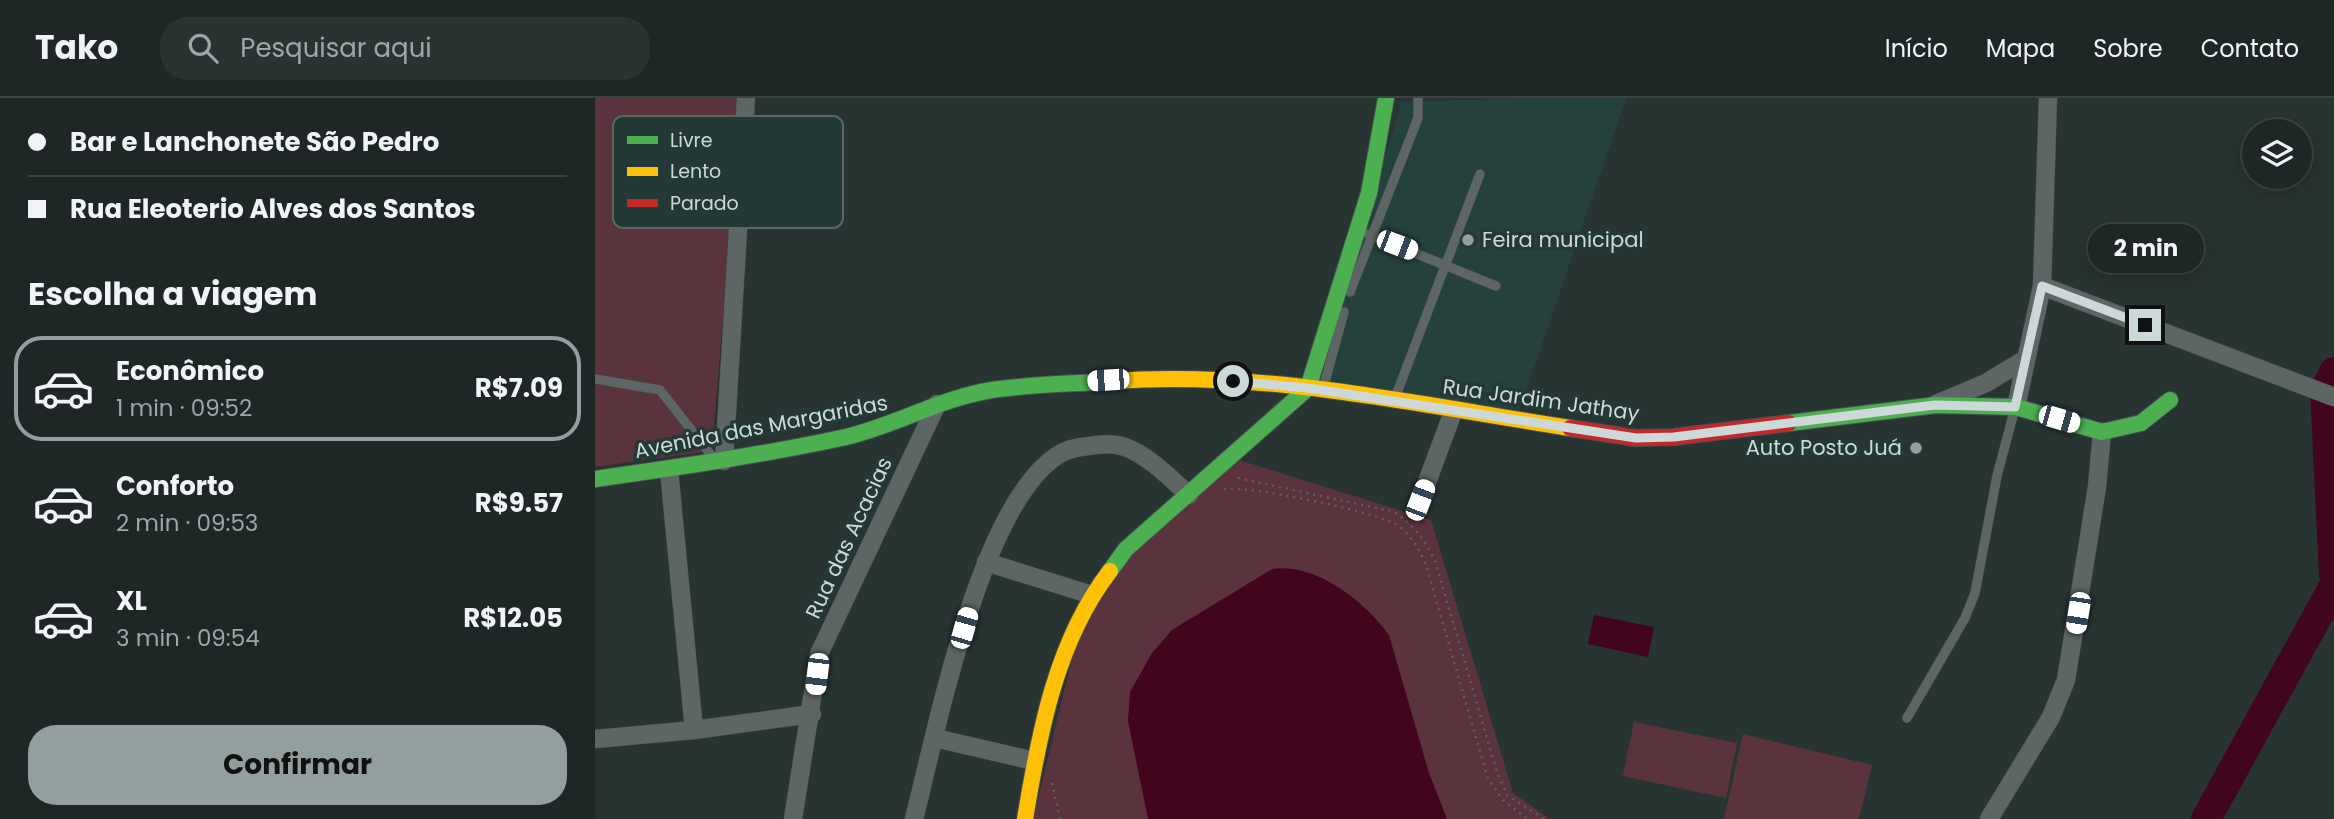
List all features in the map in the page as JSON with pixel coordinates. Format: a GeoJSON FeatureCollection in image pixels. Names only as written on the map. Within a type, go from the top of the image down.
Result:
{"type":"FeatureCollection","features":[{"type":"Feature","properties":{"kind":"street"},"geometry":{"type":"LineString","coordinates":[[745,116],[746,98]]}},
{"type":"Feature","properties":{"kind":"street"},"geometry":{"type":"LineString","coordinates":[[1025,819],[1034,761],[1073,633],[1092,595],[1126,549],[1315,390],[1364,233],[1386,98]]}},
{"type":"Feature","properties":{"kind":"street"},"geometry":{"type":"LineString","coordinates":[[2015,407],[2042,286],[2047,98]]}},
{"type":"Feature","properties":{"kind":"street"},"geometry":{"type":"LineString","coordinates":[[720,461],[737,228]]}},
{"type":"Feature","properties":{"kind":"street"},"geometry":{"type":"LineString","coordinates":[[2042,286],[2334,397]]}},
{"type":"Feature","properties":{"kind":"street","name":"Rua Jardim Jathay"},"geometry":{"type":"LineString","coordinates":[[1935,405],[1986,383],[2024,360]]}},
{"type":"Feature","properties":{"kind":"street","name":"Avenida das Margaridas"},"geometry":{"type":"LineString","coordinates":[[595,479],[669,470],[849,436],[903,421],[937,404],[992,390],[1153,377],[1208,378],[1315,390]]}},
{"type":"Feature","properties":{"kind":"street","name":"Rua Jardim Jathay"},"geometry":{"type":"LineString","coordinates":[[1315,390],[1608,435],[1649,437],[1935,405],[2015,407],[2102,432]]}},
{"type":"Feature","properties":{"kind":"street"},"geometry":{"type":"LineString","coordinates":[[1989,819],[2052,717],[2066,680],[2097,487],[2102,432],[2141,423],[2170,400]]}},
{"type":"Feature","properties":{"kind":"street","name":"Rua das Acacias"},"geometry":{"type":"LineString","coordinates":[[793,819],[812,714],[819,654],[937,404]]}},
{"type":"Feature","properties":{"kind":"street"},"geometry":{"type":"LineString","coordinates":[[1420,500],[1453,412]]}},
{"type":"Feature","properties":{"kind":"street"},"geometry":{"type":"LineString","coordinates":[[914,819],[986,562],[1009,516],[1031,482],[1051,461],[1066,451],[1095,445],[1124,446],[1170,477],[1189,495]]}},
{"type":"Feature","properties":{"kind":"street"},"geometry":{"type":"LineString","coordinates":[[669,470],[694,730]]}},
{"type":"Feature","properties":{"kind":"street"},"geometry":{"type":"LineString","coordinates":[[986,562],[1092,595]]}},
{"type":"Feature","properties":{"kind":"street"},"geometry":{"type":"LineString","coordinates":[[595,739],[694,730],[812,714]]}},
{"type":"Feature","properties":{"kind":"street"},"geometry":{"type":"LineString","coordinates":[[935,738],[1034,761]]}},
{"type":"Feature","properties":{"kind":"lane"},"geometry":{"type":"LineString","coordinates":[[1418,98],[1418,118],[1364,233],[1496,286]]}},
{"type":"Feature","properties":{"kind":"lane"},"geometry":{"type":"LineString","coordinates":[[1393,403],[1480,174]]}},
{"type":"Feature","properties":{"kind":"lane"},"geometry":{"type":"LineString","coordinates":[[595,379],[660,390],[720,461]]}},
{"type":"Feature","properties":{"kind":"lane"},"geometry":{"type":"LineString","coordinates":[[1907,718],[1965,618],[1975,593],[1997,476],[2015,407]]}},
{"type":"Feature","properties":{"kind":"path"},"geometry":{"type":"LineString","coordinates":[[1231,479],[1245,478],[1395,512],[1413,526],[1427,542],[1435,561],[1497,772],[1507,795],[1544,819]]}},
{"type":"Feature","properties":{"kind":"path"},"geometry":{"type":"LineString","coordinates":[[1219,490],[1254,489],[1293,498],[1394,523],[1408,534],[1426,565],[1488,779],[1503,800],[1527,819]]}},
{"type":"Feature","properties":{"kind":"path"},"geometry":{"type":"LineString","coordinates":[[1048,792],[1050,778],[1061,819]]}},
{"type":"Feature","properties":{"kind":"shaded area"},"geometry":{"type":"Polygon","coordinates":[[[595,98],[741,98],[740,116],[613,116],[613,228],[730,228],[712,451],[595,467],[595,98]]]}},
{"type":"Feature","properties":{"kind":"shaded area","name":"Feira municipal"},"geometry":{"type":"Polygon","coordinates":[[[1626,98],[1519,412],[1317,378],[1402,102],[1626,98]]]}},
{"type":"Feature","properties":{"kind":"shaded area"},"geometry":{"type":"Polygon","coordinates":[[[1239,460],[1431,520],[1513,793],[1550,819],[1033,819],[1079,630],[1125,555],[1239,460]]]}},
{"type":"Feature","properties":{"kind":"shaded area"},"geometry":{"type":"Polygon","coordinates":[[[1272,569],[1306,572],[1338,587],[1367,610],[1389,635],[1429,773],[1447,819],[1148,819],[1128,721],[1130,692],[1152,653],[1172,630],[1272,569]]]}},
{"type":"Feature","properties":{"kind":"shaded area"},"geometry":{"type":"Polygon","coordinates":[[[1594,615],[1654,627],[1648,657],[1588,644],[1594,615]]]}},
{"type":"Feature","properties":{"kind":"shaded area"},"geometry":{"type":"Polygon","coordinates":[[[1634,722],[1737,743],[1726,798],[1623,776],[1634,722]]]}},
{"type":"Feature","properties":{"kind":"shaded area"},"geometry":{"type":"Polygon","coordinates":[[[1743,734],[1872,765],[1859,819],[1724,819],[1743,734]]]}},
{"type":"Feature","properties":{"kind":"waterway"},"geometry":{"type":"LineString","coordinates":[[2334,372],[2325,390],[2334,574]]}},
{"type":"Feature","properties":{"kind":"waterway"},"geometry":{"type":"LineString","coordinates":[[2206,819],[2334,586]]}},
{"type":"Feature","properties":{"kind":"traffic: fast"},"geometry":{"type":"LineString","coordinates":[[1110,571],[1126,549],[1308,388],[1369,193],[1386,98]]}},
{"type":"Feature","properties":{"kind":"traffic: fast"},"geometry":{"type":"LineString","coordinates":[[595,479],[752,455],[846,437],[955,399],[992,390],[1114,381]]}},
{"type":"Feature","properties":{"kind":"traffic: fast"},"geometry":{"type":"LineString","coordinates":[[1789,423],[1936,405],[2016,407],[2102,432],[2141,423],[2170,400]]}},
{"type":"Feature","properties":{"kind":"traffic: slow"},"geometry":{"type":"LineString","coordinates":[[1114,381],[1228,380],[1286,385],[1400,400],[1570,428]]}},
{"type":"Feature","properties":{"kind":"traffic: slow"},"geometry":{"type":"LineString","coordinates":[[1025,819],[1044,722],[1063,658],[1091,598],[1110,571]]}},
{"type":"Feature","properties":{"kind":"traffic: jam"},"geometry":{"type":"LineString","coordinates":[[1570,428],[1636,438],[1674,437],[1789,423]]}},
{"type":"Feature","properties":{"kind":"place","name":"Feira municipal"},"geometry":{"type":"Point","coordinates":[1468,240]}},
{"type":"Feature","properties":{"kind":"place","name":"Auto Posto Juá"},"geometry":{"type":"Point","coordinates":[1916,448]}},
{"type":"Feature","properties":{"kind":"route"},"geometry":{"type":"LineString","coordinates":[[1233,381],[1308,388],[1608,435],[1636,438],[1674,437],[1935,405],[2015,407],[2042,286],[2145,325]]}}]}
